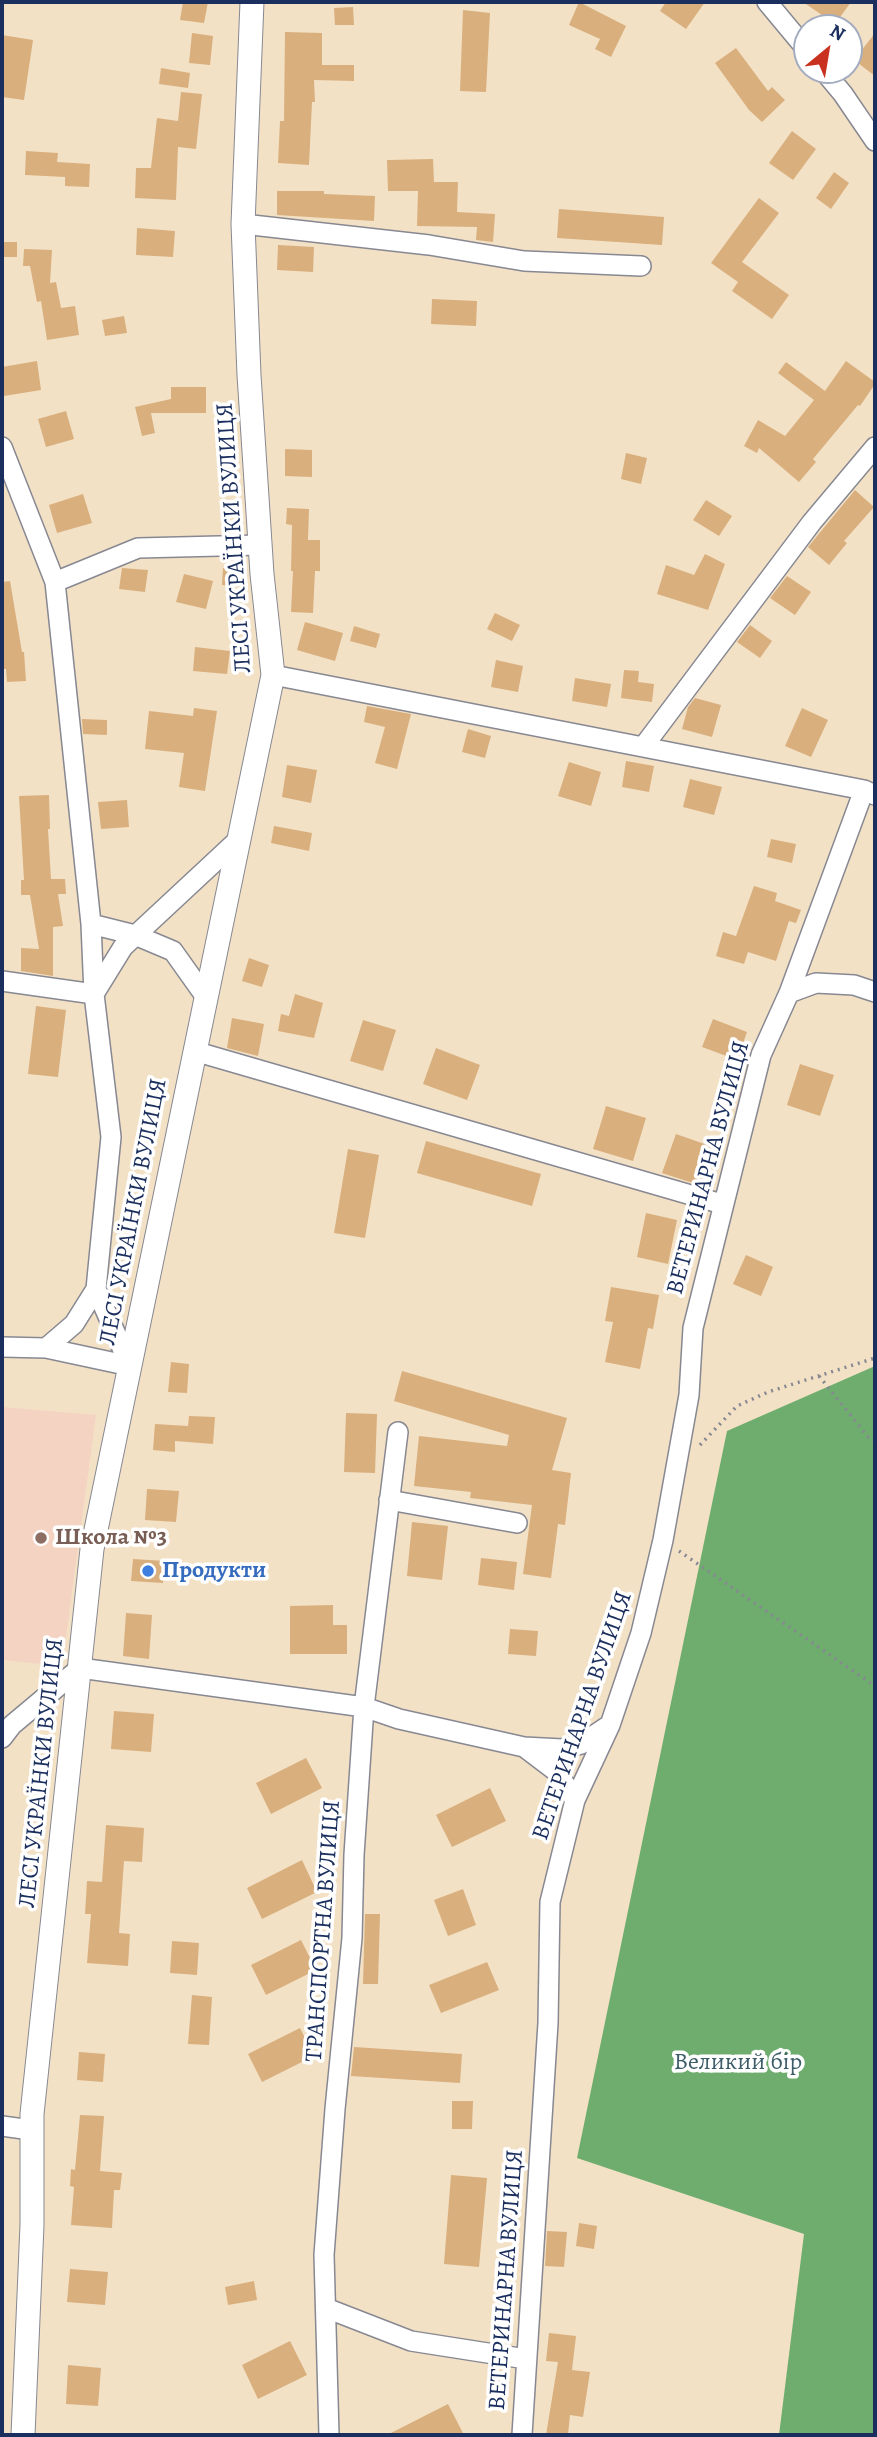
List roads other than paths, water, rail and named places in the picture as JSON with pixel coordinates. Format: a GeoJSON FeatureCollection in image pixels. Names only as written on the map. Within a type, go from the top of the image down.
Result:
{"type":"FeatureCollection","features":[{"type":"Feature","properties":{"kind":"street","name":"ЛЕСІ УКРАЇНКИ ВУЛИЦЯ"},"geometry":{"type":"LineString","coordinates":[[23,2435],[32,2225],[31,2130],[92,1549],[273,675],[260,545],[243,224],[252,2]]}},
{"type":"Feature","properties":{"kind":"street"},"geometry":{"type":"LineString","coordinates":[[767,2],[793,33]]}},
{"type":"Feature","properties":{"kind":"street"},"geometry":{"type":"LineString","coordinates":[[836,84],[875,141]]}},
{"type":"Feature","properties":{"kind":"street"},"geometry":{"type":"LineString","coordinates":[[844,94],[875,117]]}},
{"type":"Feature","properties":{"kind":"street"},"geometry":{"type":"LineString","coordinates":[[243,224],[429,245],[524,261],[641,266]]}},
{"type":"Feature","properties":{"kind":"street"},"geometry":{"type":"LineString","coordinates":[[2,447],[55,582],[91,924],[94,994],[111,1137],[96,1289],[74,1324],[46,1348]]}},
{"type":"Feature","properties":{"kind":"street"},"geometry":{"type":"LineString","coordinates":[[643,747],[812,522],[875,447]]}},
{"type":"Feature","properties":{"kind":"street"},"geometry":{"type":"LineString","coordinates":[[55,582],[138,548],[260,545]]}},
{"type":"Feature","properties":{"kind":"street"},"geometry":{"type":"LineString","coordinates":[[273,675],[870,792]]}},
{"type":"Feature","properties":{"kind":"street","name":"ВЕТЕРИНАРНА ВУЛИЦЯ"},"geometry":{"type":"LineString","coordinates":[[522,2435],[548,2023],[550,1902],[575,1800],[610,1725],[641,1633],[663,1540],[690,1395],[693,1328],[761,1055],[789,993],[870,792]]}},
{"type":"Feature","properties":{"kind":"street"},"geometry":{"type":"LineString","coordinates":[[94,994],[123,947],[239,839]]}},
{"type":"Feature","properties":{"kind":"street"},"geometry":{"type":"LineString","coordinates":[[91,924],[135,935],[173,951],[205,996]]}},
{"type":"Feature","properties":{"kind":"street"},"geometry":{"type":"LineString","coordinates":[[2,981],[94,994]]}},
{"type":"Feature","properties":{"kind":"street"},"geometry":{"type":"LineString","coordinates":[[789,993],[816,983],[854,985],[875,992]]}},
{"type":"Feature","properties":{"kind":"street"},"geometry":{"type":"LineString","coordinates":[[194,1051],[722,1204]]}},
{"type":"Feature","properties":{"kind":"street"},"geometry":{"type":"LineString","coordinates":[[96,1289],[130,1366]]}},
{"type":"Feature","properties":{"kind":"street"},"geometry":{"type":"LineString","coordinates":[[2,1348],[46,1348],[130,1366]]}},
{"type":"Feature","properties":{"kind":"street","name":"ТРАНСПОРТНА ВУЛИЦЯ"},"geometry":{"type":"LineString","coordinates":[[329,2435],[324,2255],[352,1938],[354,1854],[364,1707],[398,1432]]}},
{"type":"Feature","properties":{"kind":"street"},"geometry":{"type":"LineString","coordinates":[[389,1500],[517,1523]]}},
{"type":"Feature","properties":{"kind":"street"},"geometry":{"type":"LineString","coordinates":[[2,1738],[12,1725],[80,1668],[364,1707],[399,1719],[524,1747],[562,1749],[581,1744],[610,1725]]}},
{"type":"Feature","properties":{"kind":"street"},"geometry":{"type":"LineString","coordinates":[[524,1747],[556,1772],[575,1800]]}},
{"type":"Feature","properties":{"kind":"street"},"geometry":{"type":"LineString","coordinates":[[2,2126],[31,2130]]}},
{"type":"Feature","properties":{"kind":"street"},"geometry":{"type":"LineString","coordinates":[[326,2308],[411,2342],[526,2359]]}},
{"type":"Feature","properties":{"kind":"place","name":"Школа №3"},"geometry":{"type":"Point","coordinates":[41,1538]}},
{"type":"Feature","properties":{"kind":"place","name":"Продукти"},"geometry":{"type":"Point","coordinates":[148,1571]}},
{"type":"Feature","properties":{"kind":"park label","name":"Великий бір"},"geometry":{"type":"Point","coordinates":[738,2063]}}]}
